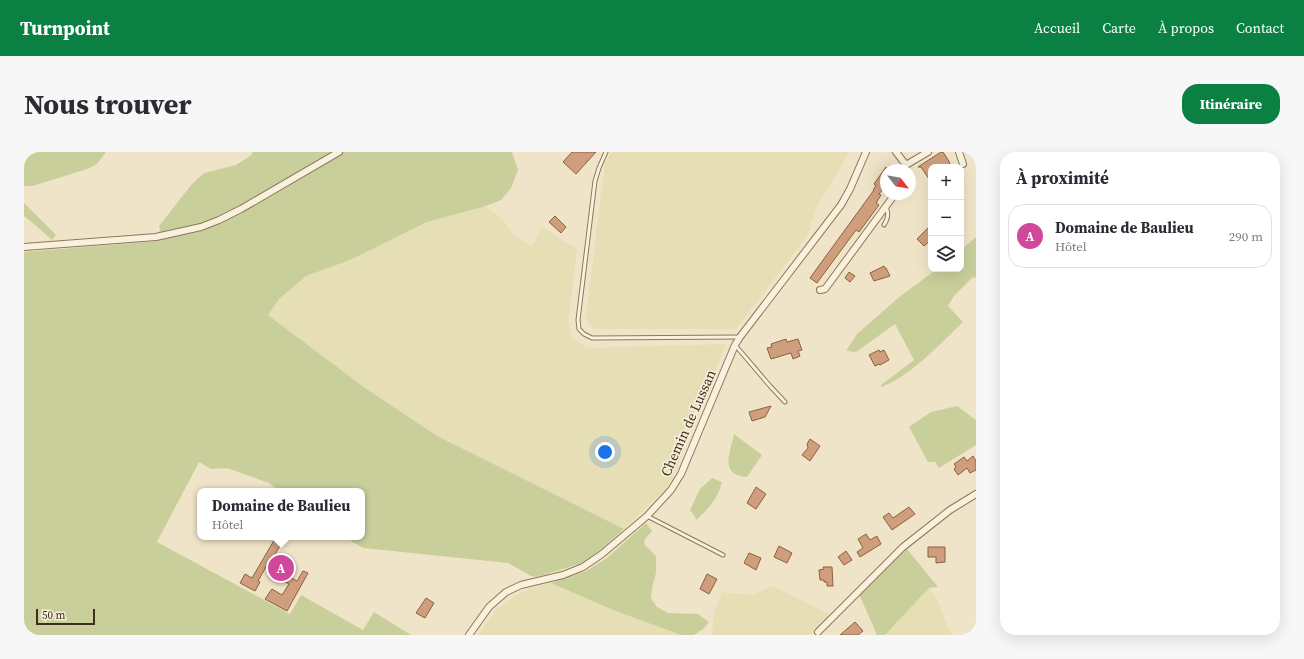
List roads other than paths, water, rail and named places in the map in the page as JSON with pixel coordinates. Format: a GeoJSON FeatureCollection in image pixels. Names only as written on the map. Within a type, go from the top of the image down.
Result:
{"type":"FeatureCollection","features":[{"type":"Feature","properties":{"kind":"street"},"geometry":{"type":"LineString","coordinates":[[24,247],[156,236],[201,227],[241,209],[339,152]]}},
{"type":"Feature","properties":{"kind":"street","name":"Chemin de Lussan"},"geometry":{"type":"LineString","coordinates":[[469,635],[489,608],[506,592],[520,585],[563,575],[583,567],[602,554],[647,516],[671,490],[681,474],[740,336],[841,205],[850,189],[866,152]]}},
{"type":"Feature","properties":{"kind":"street"},"geometry":{"type":"LineString","coordinates":[[896,152],[904,164]]}},
{"type":"Feature","properties":{"kind":"street"},"geometry":{"type":"LineString","coordinates":[[912,164],[928,152]]}},
{"type":"Feature","properties":{"kind":"street"},"geometry":{"type":"LineString","coordinates":[[959,152],[963,164]]}},
{"type":"Feature","properties":{"kind":"street"},"geometry":{"type":"LineString","coordinates":[[820,290],[825,289],[891,200]]}},
{"type":"Feature","properties":{"kind":"street"},"geometry":{"type":"LineString","coordinates":[[818,632],[903,547],[950,510],[976,494]]}},
{"type":"Feature","properties":{"kind":"lane"},"geometry":{"type":"LineString","coordinates":[[606,152],[595,181],[578,320],[579,328],[584,334],[592,338],[740,336]]}},
{"type":"Feature","properties":{"kind":"lane"},"geometry":{"type":"LineString","coordinates":[[884,225],[888,212],[886,207]]}},
{"type":"Feature","properties":{"kind":"lane"},"geometry":{"type":"LineString","coordinates":[[735,345],[785,402]]}},
{"type":"Feature","properties":{"kind":"lane"},"geometry":{"type":"LineString","coordinates":[[647,516],[723,555]]}},
{"type":"Feature","properties":{"kind":"place","name":"Domaine de Baulieu"},"geometry":{"type":"Point","coordinates":[281,568]}}]}
